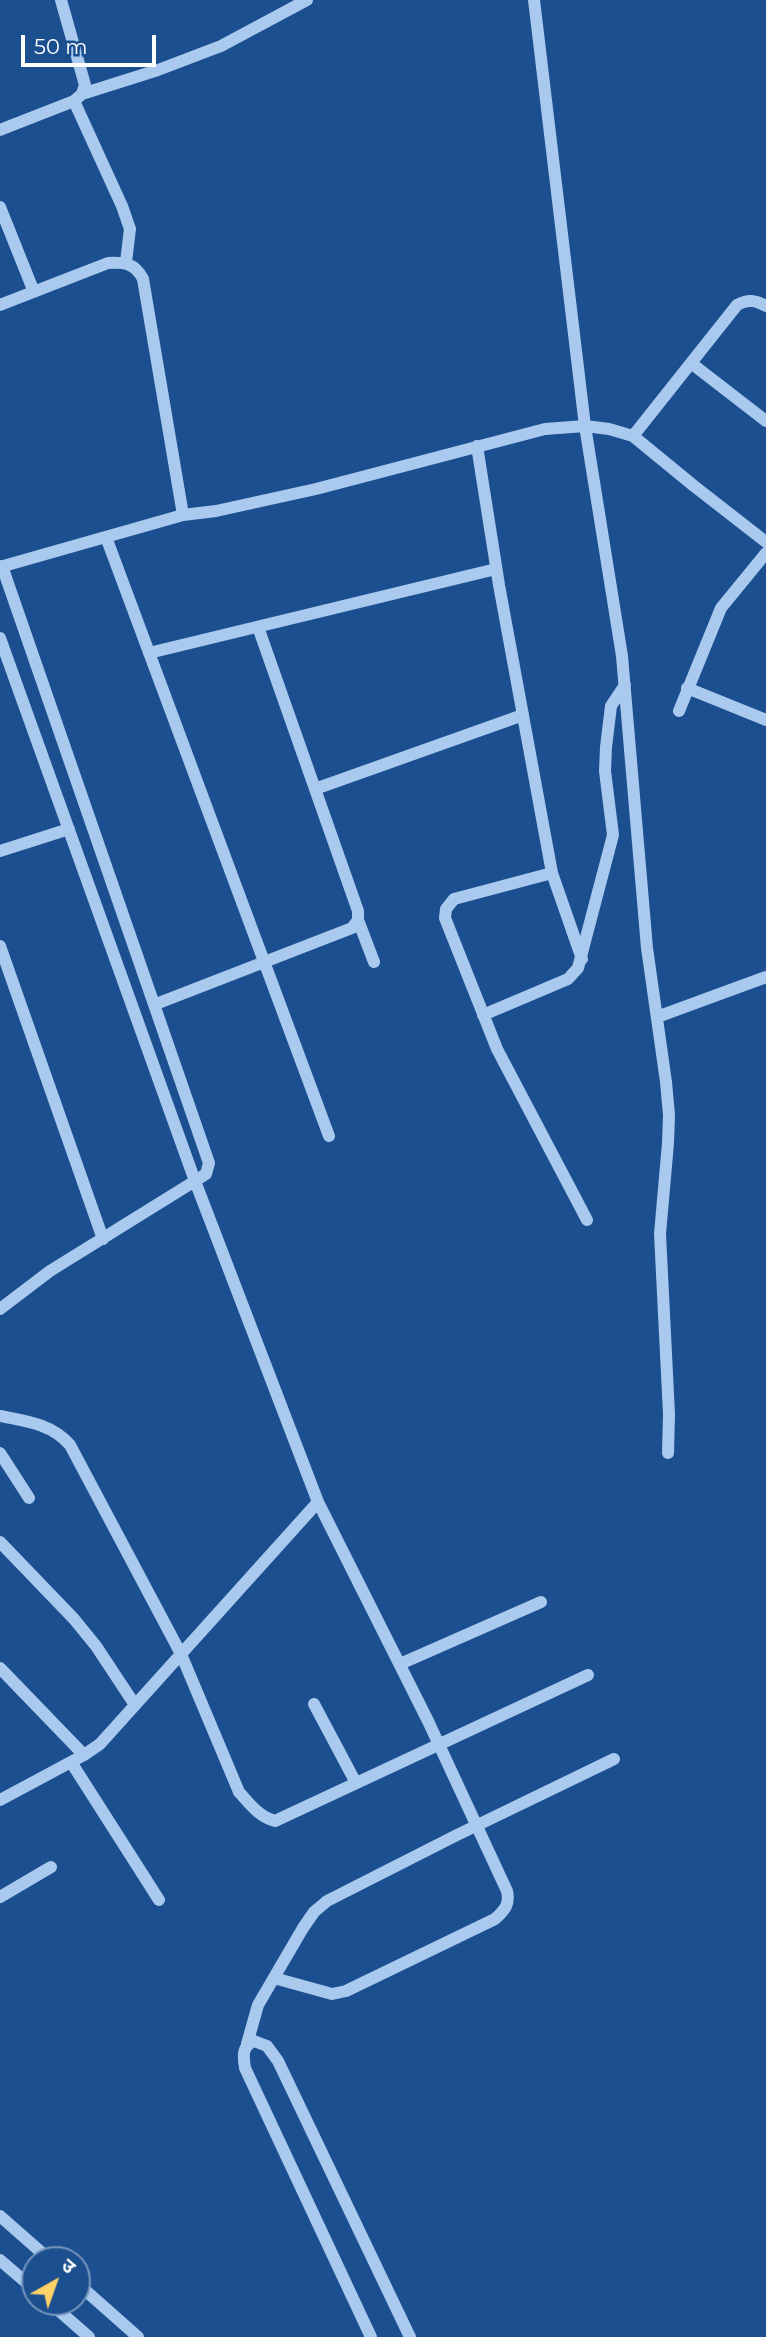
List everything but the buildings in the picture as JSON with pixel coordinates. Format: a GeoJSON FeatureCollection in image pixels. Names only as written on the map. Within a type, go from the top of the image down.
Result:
{"type":"FeatureCollection","features":[{"type":"Feature","properties":{"kind":"street"},"geometry":{"type":"LineString","coordinates":[[61,0],[85,85],[78,98],[130,229],[126,262]]}},
{"type":"Feature","properties":{"kind":"street"},"geometry":{"type":"LineString","coordinates":[[0,130],[78,98],[221,46],[307,0]]}},
{"type":"Feature","properties":{"kind":"street"},"geometry":{"type":"LineString","coordinates":[[534,0],[585,426],[622,656],[647,948],[669,1115],[660,1234],[669,1414],[668,1453]]}},
{"type":"Feature","properties":{"kind":"street"},"geometry":{"type":"LineString","coordinates":[[0,207],[34,292]]}},
{"type":"Feature","properties":{"kind":"street"},"geometry":{"type":"LineString","coordinates":[[0,305],[108,263],[126,262],[138,270],[143,279],[183,515]]}},
{"type":"Feature","properties":{"kind":"street"},"geometry":{"type":"LineString","coordinates":[[633,436],[737,305],[747,300],[766,306]]}},
{"type":"Feature","properties":{"kind":"street"},"geometry":{"type":"LineString","coordinates":[[691,363],[766,421]]}},
{"type":"Feature","properties":{"kind":"street"},"geometry":{"type":"LineString","coordinates":[[0,1309],[50,1271],[206,1174],[209,1163],[156,1004],[1,567],[183,515],[216,511],[316,489],[545,429],[585,426],[633,436],[766,542]]}},
{"type":"Feature","properties":{"kind":"street"},"geometry":{"type":"LineString","coordinates":[[477,446],[496,569],[552,873],[582,959]]}},
{"type":"Feature","properties":{"kind":"street"},"geometry":{"type":"LineString","coordinates":[[106,537],[329,1136]]}},
{"type":"Feature","properties":{"kind":"street"},"geometry":{"type":"LineString","coordinates":[[679,712],[721,608],[766,553]]}},
{"type":"Feature","properties":{"kind":"street"},"geometry":{"type":"LineString","coordinates":[[149,653],[496,569]]}},
{"type":"Feature","properties":{"kind":"street"},"geometry":{"type":"LineString","coordinates":[[258,626],[374,962]]}},
{"type":"Feature","properties":{"kind":"street"},"geometry":{"type":"LineString","coordinates":[[0,638],[195,1181],[318,1502],[439,1744],[509,1900],[495,1919],[346,1991],[332,1994],[274,1978]]}},
{"type":"Feature","properties":{"kind":"street"},"geometry":{"type":"LineString","coordinates":[[484,1015],[568,979],[582,959],[613,835],[605,771],[606,747],[611,706],[625,685]]}},
{"type":"Feature","properties":{"kind":"street"},"geometry":{"type":"LineString","coordinates":[[687,688],[766,720]]}},
{"type":"Feature","properties":{"kind":"street"},"geometry":{"type":"LineString","coordinates":[[315,789],[523,715]]}},
{"type":"Feature","properties":{"kind":"street"},"geometry":{"type":"LineString","coordinates":[[44,761],[68,755]]}},
{"type":"Feature","properties":{"kind":"street"},"geometry":{"type":"LineString","coordinates":[[0,852],[69,829]]}},
{"type":"Feature","properties":{"kind":"street"},"geometry":{"type":"LineString","coordinates":[[552,873],[454,899],[446,909],[445,918],[497,1049],[587,1220]]}},
{"type":"Feature","properties":{"kind":"street"},"geometry":{"type":"LineString","coordinates":[[156,1004],[352,928],[358,920]]}},
{"type":"Feature","properties":{"kind":"street"},"geometry":{"type":"LineString","coordinates":[[0,946],[103,1239]]}},
{"type":"Feature","properties":{"kind":"street"},"geometry":{"type":"LineString","coordinates":[[657,1017],[766,976]]}},
{"type":"Feature","properties":{"kind":"street"},"geometry":{"type":"LineString","coordinates":[[0,1416],[40,1424],[62,1436],[70,1445],[181,1654],[239,1792],[267,1819],[275,1821],[588,1675]]}},
{"type":"Feature","properties":{"kind":"street"},"geometry":{"type":"LineString","coordinates":[[0,1454],[29,1498]]}},
{"type":"Feature","properties":{"kind":"street"},"geometry":{"type":"LineString","coordinates":[[1,1797],[71,1762],[100,1744],[318,1502]]}},
{"type":"Feature","properties":{"kind":"street"},"geometry":{"type":"LineString","coordinates":[[0,1542],[74,1619],[96,1646],[135,1705]]}},
{"type":"Feature","properties":{"kind":"street"},"geometry":{"type":"LineString","coordinates":[[400,1664],[541,1602]]}},
{"type":"Feature","properties":{"kind":"street"},"geometry":{"type":"LineString","coordinates":[[0,1668],[84,1755]]}},
{"type":"Feature","properties":{"kind":"street"},"geometry":{"type":"LineString","coordinates":[[314,1704],[356,1783]]}},
{"type":"Feature","properties":{"kind":"street"},"geometry":{"type":"LineString","coordinates":[[371,2337],[246,2068],[243,2053],[258,2005],[314,1912],[327,1902],[614,1759]]}},
{"type":"Feature","properties":{"kind":"street"},"geometry":{"type":"LineString","coordinates":[[71,1762],[159,1900]]}},
{"type":"Feature","properties":{"kind":"street"},"geometry":{"type":"LineString","coordinates":[[0,1897],[51,1867]]}},
{"type":"Feature","properties":{"kind":"street"},"geometry":{"type":"LineString","coordinates":[[247,2044],[254,2041],[267,2046],[278,2061],[410,2337]]}},
{"type":"Feature","properties":{"kind":"street"},"geometry":{"type":"LineString","coordinates":[[0,2216],[34,2246]]}},
{"type":"Feature","properties":{"kind":"street"},"geometry":{"type":"LineString","coordinates":[[0,2260],[21,2278]]}},
{"type":"Feature","properties":{"kind":"street"},"geometry":{"type":"LineString","coordinates":[[91,2295],[138,2337]]}},
{"type":"Feature","properties":{"kind":"street"},"geometry":{"type":"LineString","coordinates":[[65,2316],[89,2337]]}}]}
